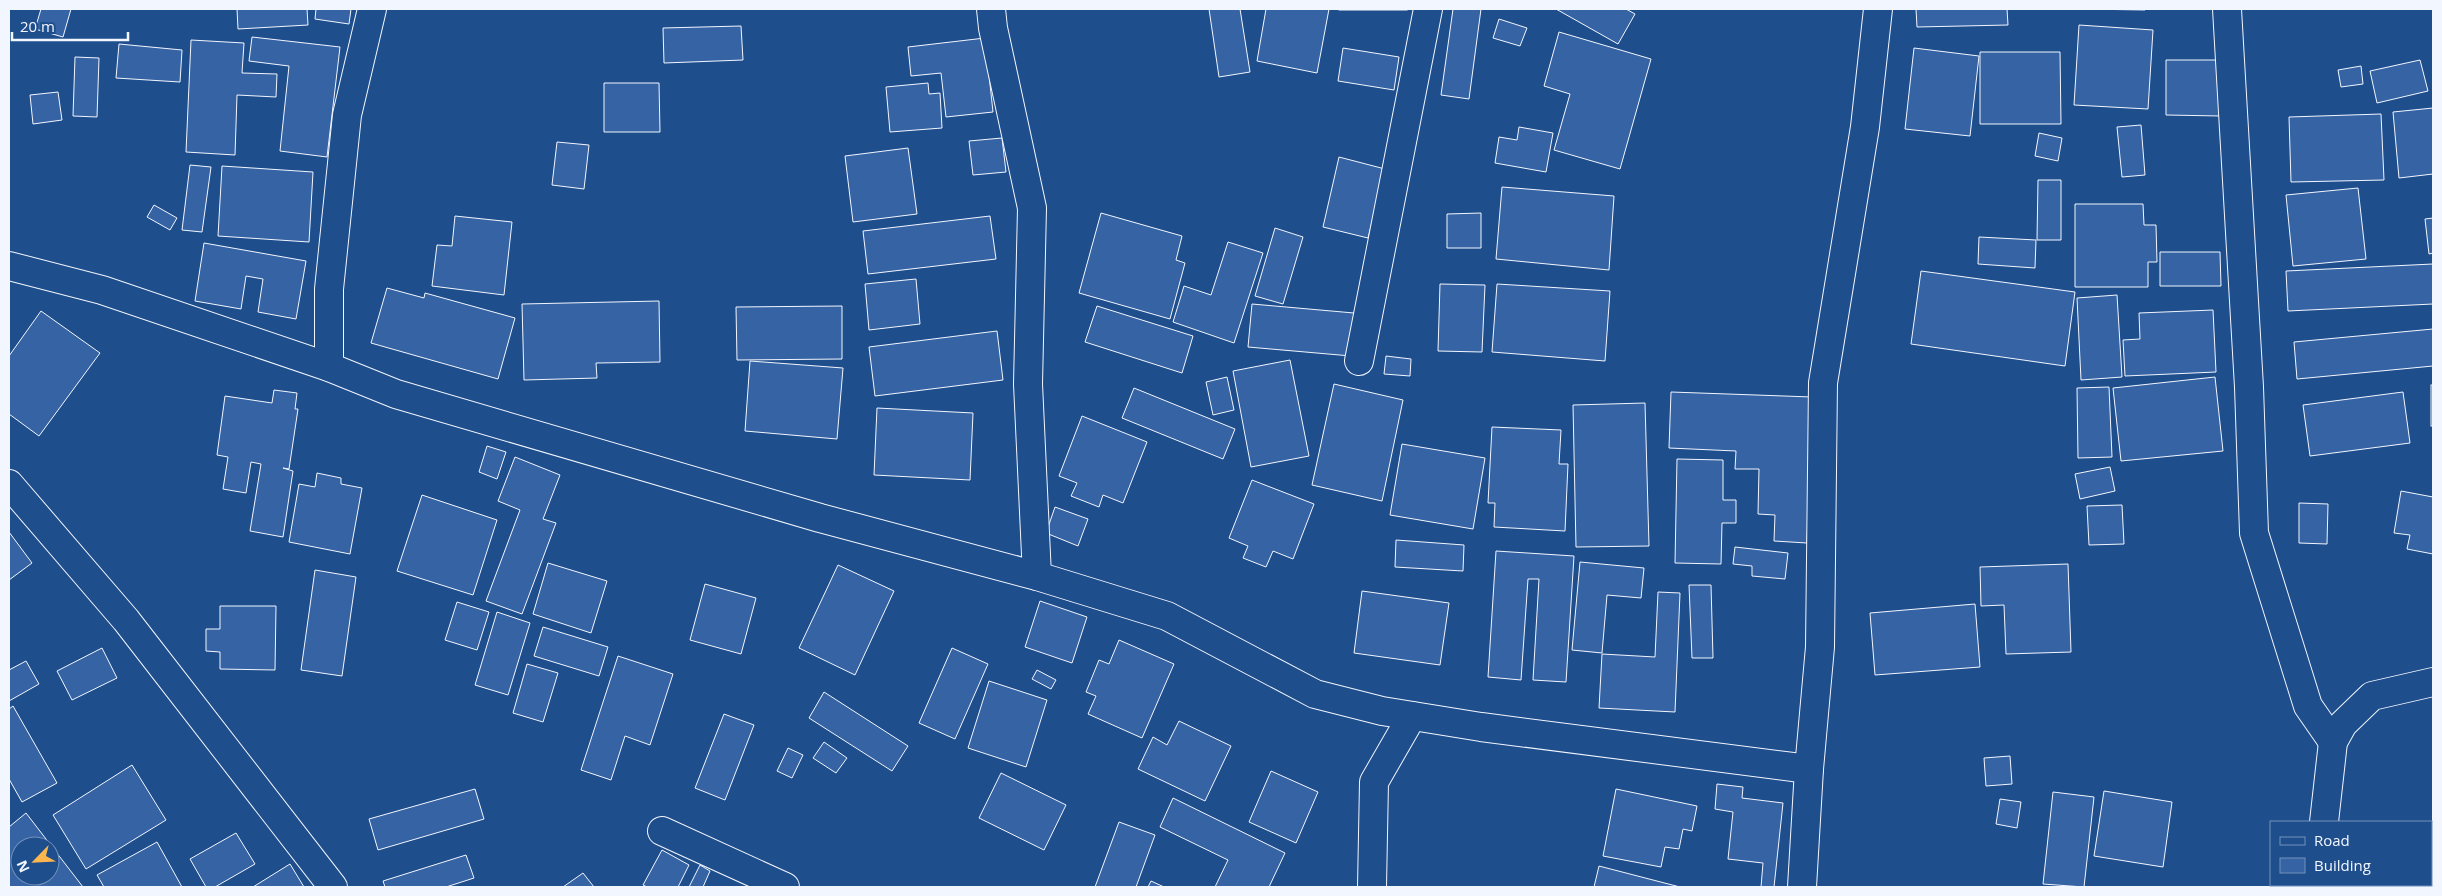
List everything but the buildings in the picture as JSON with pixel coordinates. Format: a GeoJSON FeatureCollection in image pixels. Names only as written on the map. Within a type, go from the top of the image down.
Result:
{"type":"FeatureCollection","features":[{"type":"Feature","properties":{"kind":"street"},"geometry":{"type":"LineString","coordinates":[[329,367],[329,289],[347,115],[372,9]]}},
{"type":"Feature","properties":{"kind":"street"},"geometry":{"type":"LineString","coordinates":[[991,9],[1032,208],[1028,384],[1037,576]]}},
{"type":"Feature","properties":{"kind":"street"},"geometry":{"type":"LineString","coordinates":[[1359,361],[1428,9]]}},
{"type":"Feature","properties":{"kind":"street"},"geometry":{"type":"LineString","coordinates":[[1802,887],[1809,769],[1820,647],[1823,384],[1865,127],[1878,9]]}},
{"type":"Feature","properties":{"kind":"street"},"geometry":{"type":"LineString","coordinates":[[2227,9],[2249,387],[2254,533],[2308,706],[2333,742]]}},
{"type":"Feature","properties":{"kind":"street"},"geometry":{"type":"LineString","coordinates":[[9,266],[102,290],[329,367],[396,394],[820,518],[1037,576],[1167,616],[1315,694],[1412,716],[1481,727],[1809,769]]}},
{"type":"Feature","properties":{"kind":"street"},"geometry":{"type":"LineString","coordinates":[[9,484],[126,620],[333,887]]}},
{"type":"Feature","properties":{"kind":"street"},"geometry":{"type":"LineString","coordinates":[[2324,821],[2333,742],[2343,724],[2372,696],[2433,682]]}},
{"type":"Feature","properties":{"kind":"street"},"geometry":{"type":"LineString","coordinates":[[1372,887],[1374,782],[1412,716]]}},
{"type":"Feature","properties":{"kind":"street"},"geometry":{"type":"LineString","coordinates":[[662,831],[785,887]]}}]}
